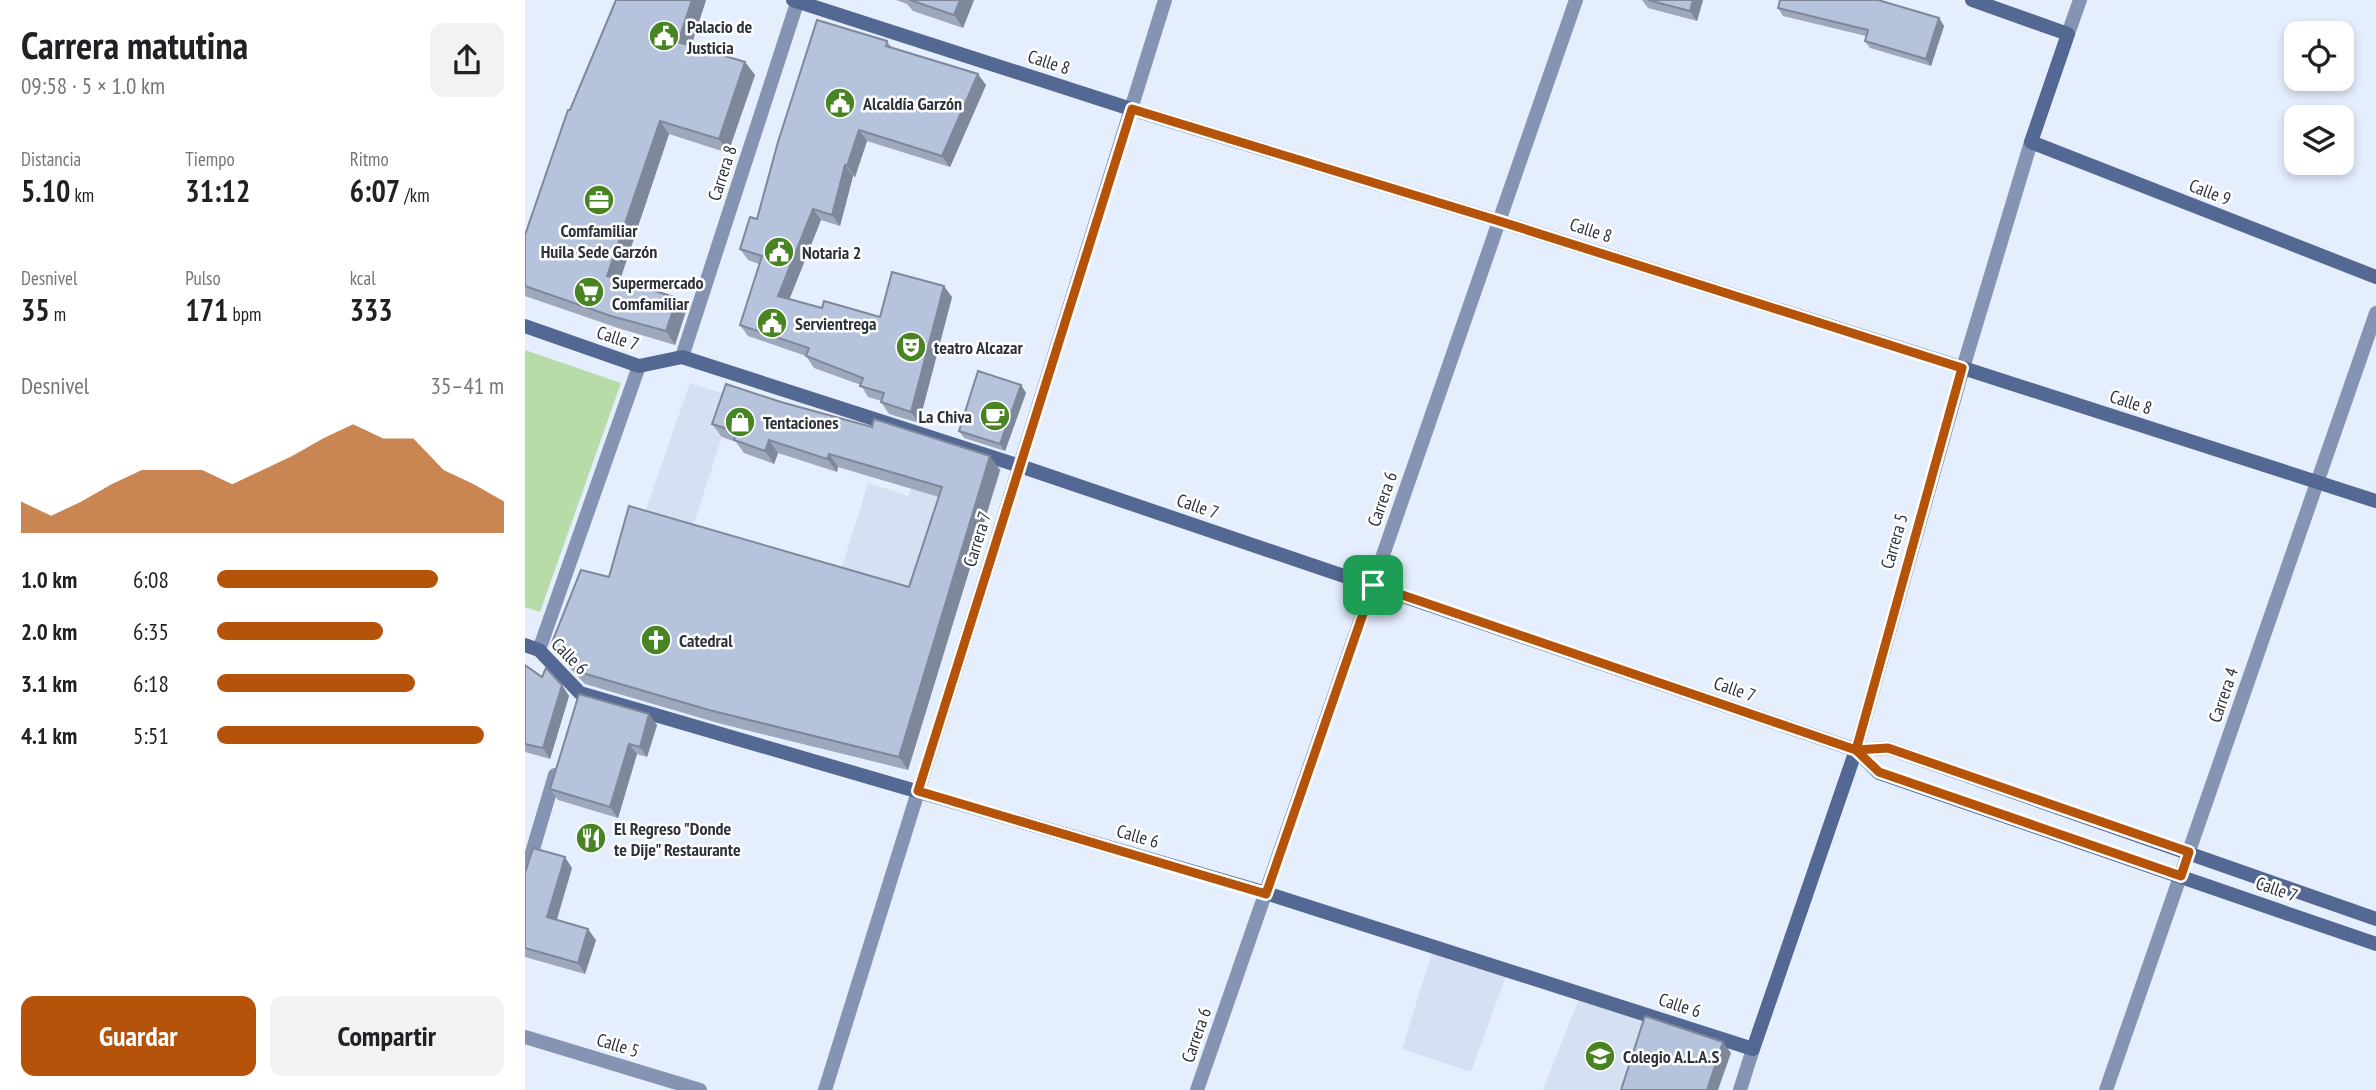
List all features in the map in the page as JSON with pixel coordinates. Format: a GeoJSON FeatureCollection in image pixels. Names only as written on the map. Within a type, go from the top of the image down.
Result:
{"type":"FeatureCollection","features":[{"type":"Feature","properties":{"kind":"street","name":"Carrera 7"},"geometry":{"type":"LineString","coordinates":[[825,1090],[1165,0]]}},
{"type":"Feature","properties":{"kind":"street","name":"Carrera 6"},"geometry":{"type":"LineString","coordinates":[[1197,1090],[1576,0]]}},
{"type":"Feature","properties":{"kind":"street"},"geometry":{"type":"LineString","coordinates":[[1972,0],[2068,34]]}},
{"type":"Feature","properties":{"kind":"street","name":"Carrera 5"},"geometry":{"type":"LineString","coordinates":[[1740,1090],[1856,750],[1962,368],[2031,142],[2080,0]]}},
{"type":"Feature","properties":{"kind":"street","name":"Calle 8"},"geometry":{"type":"LineString","coordinates":[[796,1],[1132,109],[1499,221],[2376,501]]}},
{"type":"Feature","properties":{"kind":"street","name":"Carrera 8"},"geometry":{"type":"LineString","coordinates":[[682,357],[796,1]]}},
{"type":"Feature","properties":{"kind":"street","name":"Calle 9"},"geometry":{"type":"LineString","coordinates":[[2031,142],[2376,277]]}},
{"type":"Feature","properties":{"kind":"street","name":"Carrera 4"},"geometry":{"type":"LineString","coordinates":[[2106,1090],[2376,313]]}},
{"type":"Feature","properties":{"kind":"street","name":"Calle 7"},"geometry":{"type":"LineString","coordinates":[[525,326],[639,366],[682,357],[1020,466],[1856,750],[1888,748],[2376,919]]}},
{"type":"Feature","properties":{"kind":"street"},"geometry":{"type":"LineString","coordinates":[[540,650],[639,366]]}},
{"type":"Feature","properties":{"kind":"street","name":"Calle 6"},"geometry":{"type":"LineString","coordinates":[[525,645],[540,650],[578,700],[918,791],[1266,894],[1753,1049]]}},
{"type":"Feature","properties":{"kind":"street","name":"Calle 7"},"geometry":{"type":"LineString","coordinates":[[1856,750],[1879,772],[2376,944]]}},
{"type":"Feature","properties":{"kind":"street"},"geometry":{"type":"LineString","coordinates":[[525,876],[560,758]]}},
{"type":"Feature","properties":{"kind":"street","name":"Calle 5"},"geometry":{"type":"LineString","coordinates":[[525,1037],[700,1090]]}},
{"type":"Feature","properties":{"kind":"shaded area"},"geometry":{"type":"Polygon","coordinates":[[[690,383],[735,397],[692,529],[644,515],[690,383]]]}},
{"type":"Feature","properties":{"kind":"shaded area"},"geometry":{"type":"Polygon","coordinates":[[[924,444],[1002,467],[985,522],[942,509],[911,590],[841,570],[868,483],[908,496],[924,444]]]}},
{"type":"Feature","properties":{"kind":"shaded area"},"geometry":{"type":"Polygon","coordinates":[[[1432,952],[1506,976],[1471,1072],[1402,1049],[1432,952]]]}},
{"type":"Feature","properties":{"kind":"shaded area","name":"Colegio A.L.A.S"},"geometry":{"type":"Polygon","coordinates":[[[1579,998],[1654,1022],[1632,1090],[1543,1090],[1579,998]]]}},
{"type":"Feature","properties":{"kind":"green space"},"geometry":{"type":"Polygon","coordinates":[[[525,350],[621,383],[540,612],[525,607],[525,350]]]}},
{"type":"Feature","properties":{"kind":"building"},"geometry":{"type":"Polygon","coordinates":[[[616,0],[692,0],[678,42],[745,62],[719,139],[660,121],[607,276],[677,298],[666,331],[611,316],[525,286],[525,235],[568,110],[616,0]]]}},
{"type":"Feature","properties":{"kind":"building"},"geometry":{"type":"Polygon","coordinates":[[[910,0],[960,0],[954,15],[910,0]]]}},
{"type":"Feature","properties":{"kind":"building"},"geometry":{"type":"Polygon","coordinates":[[[1648,0],[1693,0],[1690,11],[1648,0]]]}},
{"type":"Feature","properties":{"kind":"building"},"geometry":{"type":"Polygon","coordinates":[[[1780,0],[1878,0],[1939,18],[1926,59],[1865,41],[1868,30],[1778,8],[1780,0]]]}},
{"type":"Feature","properties":{"kind":"building"},"geometry":{"type":"Polygon","coordinates":[[[817,20],[887,41],[886,46],[978,74],[942,156],[859,130],[847,166],[845,165],[832,215],[813,209],[778,296],[822,308],[824,301],[880,317],[892,272],[944,286],[911,412],[881,402],[884,393],[860,386],[863,378],[806,356],[809,348],[740,325],[762,256],[740,249],[750,217],[757,219],[778,142],[817,20]]]}},
{"type":"Feature","properties":{"kind":"building","name":"La Chiva"},"geometry":{"type":"Polygon","coordinates":[[[978,371],[1021,385],[1000,444],[959,431],[978,371]]]}},
{"type":"Feature","properties":{"kind":"building"},"geometry":{"type":"Polygon","coordinates":[[[726,384],[872,427],[874,419],[990,456],[899,757],[709,710],[576,671],[551,645],[581,570],[609,577],[629,506],[909,587],[942,487],[829,454],[827,459],[769,440],[765,451],[734,440],[737,432],[712,424],[726,384]]]}},
{"type":"Feature","properties":{"kind":"building"},"geometry":{"type":"Polygon","coordinates":[[[525,665],[542,677],[546,668],[562,685],[543,748],[525,744],[525,665]]]}},
{"type":"Feature","properties":{"kind":"building"},"geometry":{"type":"Polygon","coordinates":[[[579,694],[649,714],[640,747],[629,744],[610,807],[550,789],[579,694]]]}},
{"type":"Feature","properties":{"kind":"building"},"geometry":{"type":"Polygon","coordinates":[[[533,848],[565,857],[547,917],[588,929],[578,963],[525,948],[525,873],[533,848]]]}},
{"type":"Feature","properties":{"kind":"building"},"geometry":{"type":"Polygon","coordinates":[[[1645,1016],[1723,1042],[1707,1090],[1621,1090],[1645,1016]]]}},
{"type":"Feature","properties":{"kind":"place","name":"Palacio de Justicia"},"geometry":{"type":"Point","coordinates":[664,36]}},
{"type":"Feature","properties":{"kind":"place","name":"Alcaldía Garzón"},"geometry":{"type":"Point","coordinates":[840,103]}},
{"type":"Feature","properties":{"kind":"place","name":"Comfamiliar Huila Sede Garzón"},"geometry":{"type":"Point","coordinates":[599,200]}},
{"type":"Feature","properties":{"kind":"place","name":"Notaria 2"},"geometry":{"type":"Point","coordinates":[779,252]}},
{"type":"Feature","properties":{"kind":"place","name":"Supermercado Comfamiliar"},"geometry":{"type":"Point","coordinates":[589,292]}},
{"type":"Feature","properties":{"kind":"place","name":"Servientrega"},"geometry":{"type":"Point","coordinates":[772,323]}},
{"type":"Feature","properties":{"kind":"place","name":"teatro Alcazar"},"geometry":{"type":"Point","coordinates":[911,347]}},
{"type":"Feature","properties":{"kind":"place","name":"La Chiva"},"geometry":{"type":"Point","coordinates":[995,416]}},
{"type":"Feature","properties":{"kind":"place","name":"Tentaciones"},"geometry":{"type":"Point","coordinates":[740,422]}},
{"type":"Feature","properties":{"kind":"place","name":"Catedral"},"geometry":{"type":"Point","coordinates":[656,640]}},
{"type":"Feature","properties":{"kind":"place","name":"El Regreso \"Donde te Dije\" Restaurante"},"geometry":{"type":"Point","coordinates":[591,838]}},
{"type":"Feature","properties":{"kind":"place","name":"Colegio A.L.A.S"},"geometry":{"type":"Point","coordinates":[1600,1056]}},
{"type":"Feature","properties":{"kind":"route"},"geometry":{"type":"LineString","coordinates":[[1373,585],[1266,894],[918,791],[1132,109],[1499,221],[1962,368],[1856,750],[1888,748],[2189,852],[2181,876],[1879,772],[1856,750],[1373,585]]}}]}
